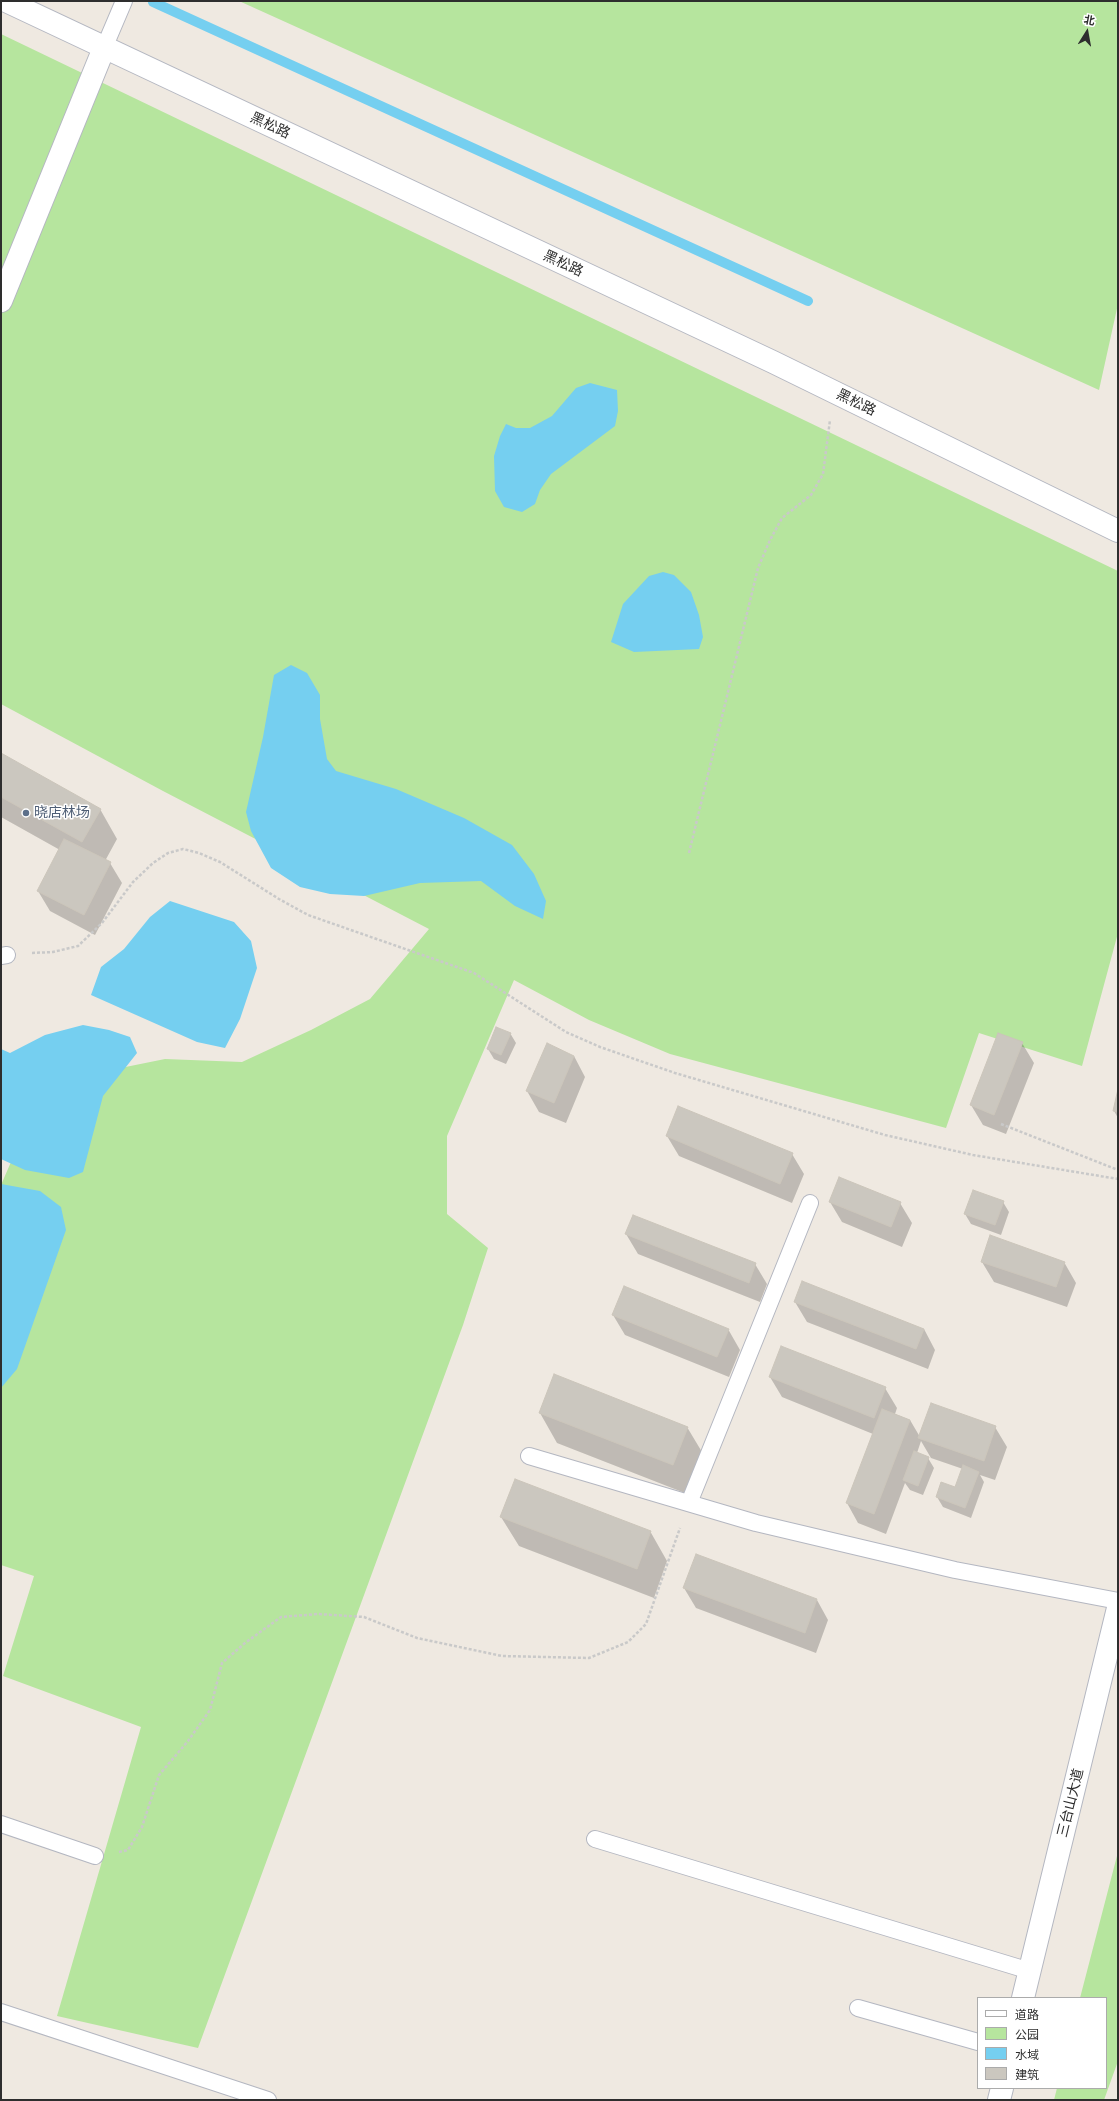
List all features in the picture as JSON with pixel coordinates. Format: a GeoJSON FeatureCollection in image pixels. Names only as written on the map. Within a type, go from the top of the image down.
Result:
{"type":"FeatureCollection","features":[{"type":"Feature","properties":{"kind":"street","name":"黑松路"},"geometry":{"type":"LineString","coordinates":[[6,1],[834,392],[1118,531]]}},
{"type":"Feature","properties":{"kind":"street"},"geometry":{"type":"LineString","coordinates":[[1,301],[104,48]]}},
{"type":"Feature","properties":{"kind":"street","name":"三台山大道"},"geometry":{"type":"LineString","coordinates":[[1023,1997],[1118,1608]]}},
{"type":"Feature","properties":{"kind":"street"},"geometry":{"type":"LineString","coordinates":[[999,2100],[1002,2089]]}},
{"type":"Feature","properties":{"kind":"lane"},"geometry":{"type":"LineString","coordinates":[[104,48],[124,1]]}},
{"type":"Feature","properties":{"kind":"lane"},"geometry":{"type":"LineString","coordinates":[[689,1503],[810,1203]]}},
{"type":"Feature","properties":{"kind":"lane"},"geometry":{"type":"LineString","coordinates":[[529,1456],[756,1523],[955,1570],[1118,1601]]}},
{"type":"Feature","properties":{"kind":"lane"},"geometry":{"type":"LineString","coordinates":[[1,1824],[95,1856]]}},
{"type":"Feature","properties":{"kind":"lane"},"geometry":{"type":"LineString","coordinates":[[595,1839],[1030,1971]]}},
{"type":"Feature","properties":{"kind":"lane"},"geometry":{"type":"LineString","coordinates":[[858,2008],[977,2042]]}},
{"type":"Feature","properties":{"kind":"lane"},"geometry":{"type":"LineString","coordinates":[[1,2012],[268,2100]]}},
{"type":"Feature","properties":{"kind":"path"},"geometry":{"type":"LineString","coordinates":[[689,853],[758,568],[770,540],[782,518],[811,495],[823,474],[834,392]]}},
{"type":"Feature","properties":{"kind":"path"},"geometry":{"type":"LineString","coordinates":[[4,955],[52,952],[78,946],[102,924],[133,882],[153,863],[168,853],[183,849],[199,852],[220,862],[308,916],[474,972],[566,1032],[606,1049],[675,1073],[885,1135],[973,1155],[1118,1179]]}},
{"type":"Feature","properties":{"kind":"path"},"geometry":{"type":"LineString","coordinates":[[1001,1124],[1118,1170]]}},
{"type":"Feature","properties":{"kind":"path"},"geometry":{"type":"LineString","coordinates":[[95,1856],[128,1850],[142,1827],[159,1775],[188,1741],[210,1710],[222,1663],[245,1643],[281,1617],[318,1614],[364,1617],[417,1638],[502,1656],[589,1658],[628,1642],[646,1624],[689,1503]]}},
{"type":"Feature","properties":{"kind":"green space"},"geometry":{"type":"Polygon","coordinates":[[[239,1],[1118,1],[1118,304],[1099,390],[239,1]]]}},
{"type":"Feature","properties":{"kind":"green space"},"geometry":{"type":"Polygon","coordinates":[[[1,34],[1118,571],[1118,933],[1082,1066],[979,1033],[946,1128],[670,1054],[589,1020],[514,980],[447,1136],[447,1214],[488,1248],[463,1325],[198,2048],[57,2016],[141,1727],[3,1676],[34,1576],[1,1565],[1,1185],[27,1125],[96,1073],[165,1059],[242,1062],[311,1030],[370,999],[429,929],[163,791],[1,704],[1,34]]]}},
{"type":"Feature","properties":{"kind":"green space"},"geometry":{"type":"Polygon","coordinates":[[[1118,1852],[1118,2061],[1104,2100],[1054,2100],[1057,2089],[1107,2089],[1107,1997],[1080,1997],[1118,1852]]]}},
{"type":"Feature","properties":{"kind":"water"},"geometry":{"type":"Polygon","coordinates":[[[590,383],[617,390],[618,411],[615,426],[551,474],[540,490],[535,504],[522,512],[504,507],[495,491],[494,456],[500,436],[506,424],[516,428],[530,428],[552,416],[576,388],[590,383]]]}},
{"type":"Feature","properties":{"kind":"water"},"geometry":{"type":"Polygon","coordinates":[[[663,572],[674,575],[691,592],[699,615],[703,637],[699,649],[634,652],[611,642],[623,604],[649,576],[663,572]]]}},
{"type":"Feature","properties":{"kind":"water"},"geometry":{"type":"Polygon","coordinates":[[[291,665],[307,673],[320,695],[320,719],[327,759],[336,771],[396,789],[464,818],[512,845],[534,874],[546,901],[543,919],[515,906],[481,881],[420,883],[364,896],[330,894],[300,887],[271,868],[251,831],[246,812],[263,737],[274,675],[291,665]]]}},
{"type":"Feature","properties":{"kind":"water"},"geometry":{"type":"Polygon","coordinates":[[[170,901],[234,922],[251,941],[257,968],[240,1019],[225,1048],[197,1042],[91,995],[101,967],[124,949],[150,917],[170,901]]]}},
{"type":"Feature","properties":{"kind":"water"},"geometry":{"type":"Polygon","coordinates":[[[83,1025],[109,1030],[130,1037],[137,1053],[103,1096],[83,1172],[69,1178],[25,1170],[1,1159],[1,1049],[10,1053],[45,1035],[83,1025]]]}},
{"type":"Feature","properties":{"kind":"water"},"geometry":{"type":"Polygon","coordinates":[[[1,1184],[40,1191],[61,1207],[66,1230],[17,1369],[1,1388],[1,1184]]]}},
{"type":"Feature","properties":{"kind":"building"},"geometry":{"type":"Polygon","coordinates":[[[1,753],[101,809],[82,842],[1,797],[1,753]]]}},
{"type":"Feature","properties":{"kind":"building"},"geometry":{"type":"Polygon","coordinates":[[[64,839],[111,862],[84,915],[37,891],[64,839]]]}},
{"type":"Feature","properties":{"kind":"building"},"geometry":{"type":"Polygon","coordinates":[[[496,1027],[511,1033],[501,1055],[487,1049],[496,1027]]]}},
{"type":"Feature","properties":{"kind":"building"},"geometry":{"type":"Polygon","coordinates":[[[998,1033],[1023,1042],[994,1115],[970,1105],[998,1033]]]}},
{"type":"Feature","properties":{"kind":"building"},"geometry":{"type":"Polygon","coordinates":[[[547,1043],[574,1056],[554,1103],[526,1091],[547,1043]]]}},
{"type":"Feature","properties":{"kind":"building"},"geometry":{"type":"Polygon","coordinates":[[[1118,1089],[1118,1112],[1113,1111],[1118,1089]]]}},
{"type":"Feature","properties":{"kind":"building"},"geometry":{"type":"Polygon","coordinates":[[[678,1106],[793,1153],[780,1184],[666,1136],[678,1106]]]}},
{"type":"Feature","properties":{"kind":"building"},"geometry":{"type":"Polygon","coordinates":[[[839,1177],[901,1202],[891,1227],[829,1202],[839,1177]]]}},
{"type":"Feature","properties":{"kind":"building"},"geometry":{"type":"Polygon","coordinates":[[[973,1190],[1004,1201],[995,1225],[964,1214],[973,1190]]]}},
{"type":"Feature","properties":{"kind":"building"},"geometry":{"type":"Polygon","coordinates":[[[633,1215],[756,1263],[749,1283],[625,1234],[633,1215]]]}},
{"type":"Feature","properties":{"kind":"building"},"geometry":{"type":"Polygon","coordinates":[[[990,1235],[1065,1262],[1056,1287],[981,1262],[990,1235]]]}},
{"type":"Feature","properties":{"kind":"building"},"geometry":{"type":"Polygon","coordinates":[[[802,1281],[924,1329],[916,1349],[794,1302],[802,1281]]]}},
{"type":"Feature","properties":{"kind":"building"},"geometry":{"type":"Polygon","coordinates":[[[624,1286],[729,1329],[717,1357],[612,1315],[624,1286]]]}},
{"type":"Feature","properties":{"kind":"building"},"geometry":{"type":"Polygon","coordinates":[[[781,1346],[886,1387],[874,1418],[769,1377],[781,1346]]]}},
{"type":"Feature","properties":{"kind":"building"},"geometry":{"type":"Polygon","coordinates":[[[554,1374],[688,1427],[673,1465],[539,1413],[554,1374]]]}},
{"type":"Feature","properties":{"kind":"building"},"geometry":{"type":"Polygon","coordinates":[[[931,1403],[996,1426],[984,1461],[918,1438],[931,1403]]]}},
{"type":"Feature","properties":{"kind":"building"},"geometry":{"type":"Polygon","coordinates":[[[882,1409],[910,1420],[874,1514],[846,1503],[882,1409]]]}},
{"type":"Feature","properties":{"kind":"building"},"geometry":{"type":"Polygon","coordinates":[[[914,1451],[929,1457],[918,1486],[903,1480],[914,1451]]]}},
{"type":"Feature","properties":{"kind":"building"},"geometry":{"type":"Polygon","coordinates":[[[963,1465],[979,1472],[965,1508],[936,1497],[941,1482],[955,1487],[963,1465]]]}},
{"type":"Feature","properties":{"kind":"building"},"geometry":{"type":"Polygon","coordinates":[[[515,1479],[651,1531],[637,1569],[500,1517],[515,1479]]]}},
{"type":"Feature","properties":{"kind":"building"},"geometry":{"type":"Polygon","coordinates":[[[696,1554],[817,1599],[805,1633],[683,1588],[696,1554]]]}},
{"type":"Feature","properties":{"kind":"waterway"},"geometry":{"type":"LineString","coordinates":[[153,2],[808,301]]}},
{"type":"Feature","properties":{"kind":"place","name":"晓店林场"},"geometry":{"type":"Point","coordinates":[26,813]}}]}
